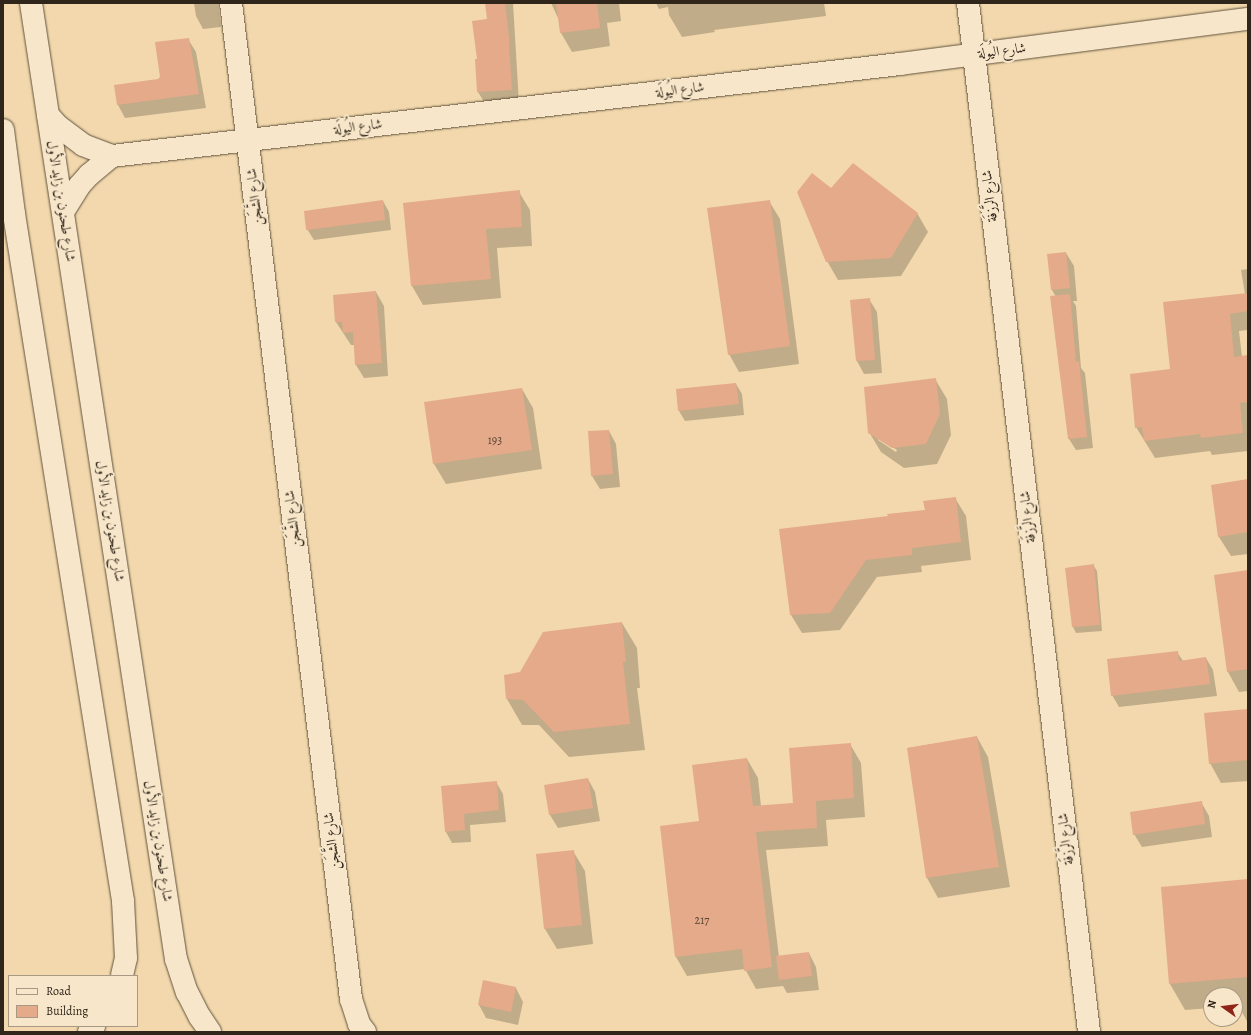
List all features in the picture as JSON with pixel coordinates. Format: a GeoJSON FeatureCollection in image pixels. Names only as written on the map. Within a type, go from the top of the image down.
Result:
{"type":"FeatureCollection","features":[{"type":"Feature","properties":{"kind":"street","name":"شارع طحنون بن زايد الأول"},"geometry":{"type":"LineString","coordinates":[[31,3],[176,959],[186,992],[200,1018],[210,1032]]}},
{"type":"Feature","properties":{"kind":"street","name":"شارع الشَّجَن"},"geometry":{"type":"LineString","coordinates":[[231,3],[351,999],[359,1024],[365,1032]]}},
{"type":"Feature","properties":{"kind":"street","name":"شارع الرَّزفَة"},"geometry":{"type":"LineString","coordinates":[[968,3],[1088,1032]]}},
{"type":"Feature","properties":{"kind":"street","name":"شارع اليُولَة"},"geometry":{"type":"LineString","coordinates":[[48,115],[58,126],[83,145],[112,156],[974,55],[1248,19]]}},
{"type":"Feature","properties":{"kind":"street"},"geometry":{"type":"LineString","coordinates":[[3,130],[9,207],[123,901],[126,958],[122,975]]}},
{"type":"Feature","properties":{"kind":"street"},"geometry":{"type":"LineString","coordinates":[[63,212],[79,186],[94,170],[112,156]]}},
{"type":"Feature","properties":{"kind":"building"},"geometry":{"type":"Polygon","coordinates":[[[485,3],[505,3],[510,45],[512,90],[477,92],[475,59],[477,59],[472,21],[487,19],[485,3]]]}},
{"type":"Feature","properties":{"kind":"building"},"geometry":{"type":"Polygon","coordinates":[[[556,3],[597,3],[600,28],[560,33],[556,3]]]}},
{"type":"Feature","properties":{"kind":"building"},"geometry":{"type":"Polygon","coordinates":[[[189,38],[199,94],[117,105],[114,85],[158,79],[160,77],[155,42],[189,38]]]}},
{"type":"Feature","properties":{"kind":"building"},"geometry":{"type":"Polygon","coordinates":[[[853,163],[918,213],[891,258],[826,262],[797,192],[812,173],[831,188],[853,163]]]}},
{"type":"Feature","properties":{"kind":"building"},"geometry":{"type":"Polygon","coordinates":[[[520,190],[522,227],[486,229],[491,279],[411,286],[403,203],[520,190]]]}},
{"type":"Feature","properties":{"kind":"building"},"geometry":{"type":"Polygon","coordinates":[[[383,200],[385,220],[306,230],[304,211],[383,200]]]}},
{"type":"Feature","properties":{"kind":"building"},"geometry":{"type":"Polygon","coordinates":[[[770,200],[790,346],[728,355],[707,208],[770,200]]]}},
{"type":"Feature","properties":{"kind":"building"},"geometry":{"type":"Polygon","coordinates":[[[1066,252],[1070,288],[1051,290],[1047,254],[1066,252]]]}},
{"type":"Feature","properties":{"kind":"building"},"geometry":{"type":"Polygon","coordinates":[[[376,291],[382,363],[355,365],[353,332],[343,333],[342,322],[335,322],[333,295],[376,291]]]}},
{"type":"Feature","properties":{"kind":"building"},"geometry":{"type":"Polygon","coordinates":[[[1248,293],[1248,311],[1230,314],[1234,357],[1248,355],[1248,402],[1240,403],[1243,433],[1201,438],[1200,434],[1144,441],[1142,427],[1135,428],[1130,374],[1170,369],[1163,302],[1248,293]]]}},
{"type":"Feature","properties":{"kind":"building"},"geometry":{"type":"Polygon","coordinates":[[[1070,294],[1076,362],[1079,361],[1087,437],[1068,439],[1050,296],[1070,294]]]}},
{"type":"Feature","properties":{"kind":"building"},"geometry":{"type":"Polygon","coordinates":[[[870,298],[875,360],[856,361],[850,300],[870,298]]]}},
{"type":"Feature","properties":{"kind":"building"},"geometry":{"type":"Polygon","coordinates":[[[936,378],[940,414],[926,444],[892,448],[868,433],[864,387],[936,378]]]}},
{"type":"Feature","properties":{"kind":"building"},"geometry":{"type":"Polygon","coordinates":[[[736,383],[739,404],[678,411],[676,389],[736,383]]]}},
{"type":"Feature","properties":{"kind":"building"},"geometry":{"type":"Polygon","coordinates":[[[522,388],[532,450],[433,464],[424,402],[522,388]]]}},
{"type":"Feature","properties":{"kind":"building"},"geometry":{"type":"Polygon","coordinates":[[[609,430],[613,474],[591,476],[588,431],[609,430]]]}},
{"type":"Feature","properties":{"kind":"building"},"geometry":{"type":"Polygon","coordinates":[[[1248,479],[1248,532],[1218,537],[1211,485],[1248,479]]]}},
{"type":"Feature","properties":{"kind":"building"},"geometry":{"type":"Polygon","coordinates":[[[956,497],[961,542],[912,548],[912,555],[866,560],[830,613],[790,615],[779,529],[925,510],[923,501],[956,497]]]}},
{"type":"Feature","properties":{"kind":"building"},"geometry":{"type":"Polygon","coordinates":[[[1094,564],[1100,625],[1072,627],[1065,568],[1094,564]]]}},
{"type":"Feature","properties":{"kind":"building"},"geometry":{"type":"Polygon","coordinates":[[[1248,570],[1248,669],[1227,672],[1214,575],[1248,570]]]}},
{"type":"Feature","properties":{"kind":"building"},"geometry":{"type":"Polygon","coordinates":[[[622,622],[626,662],[623,662],[630,724],[554,732],[523,700],[506,699],[504,675],[520,672],[543,632],[622,622]]]}},
{"type":"Feature","properties":{"kind":"building"},"geometry":{"type":"Polygon","coordinates":[[[1178,651],[1179,661],[1206,657],[1210,684],[1111,696],[1107,659],[1178,651]]]}},
{"type":"Feature","properties":{"kind":"building"},"geometry":{"type":"Polygon","coordinates":[[[1248,709],[1248,760],[1209,764],[1204,713],[1248,709]]]}},
{"type":"Feature","properties":{"kind":"building"},"geometry":{"type":"Polygon","coordinates":[[[977,736],[999,867],[926,878],[907,748],[977,736]]]}},
{"type":"Feature","properties":{"kind":"building"},"geometry":{"type":"Polygon","coordinates":[[[851,743],[854,798],[816,801],[817,828],[756,832],[772,967],[744,971],[742,949],[675,957],[660,826],[699,821],[692,765],[747,758],[753,806],[793,803],[789,748],[851,743]]]}},
{"type":"Feature","properties":{"kind":"building"},"geometry":{"type":"Polygon","coordinates":[[[588,778],[593,808],[549,815],[544,785],[588,778]]]}},
{"type":"Feature","properties":{"kind":"building"},"geometry":{"type":"Polygon","coordinates":[[[497,781],[499,810],[464,814],[465,830],[445,832],[441,786],[497,781]]]}},
{"type":"Feature","properties":{"kind":"building"},"geometry":{"type":"Polygon","coordinates":[[[1202,801],[1205,824],[1133,835],[1130,812],[1202,801]]]}},
{"type":"Feature","properties":{"kind":"building"},"geometry":{"type":"Polygon","coordinates":[[[574,850],[582,925],[544,929],[536,854],[574,850]]]}},
{"type":"Feature","properties":{"kind":"building"},"geometry":{"type":"Polygon","coordinates":[[[1248,879],[1248,977],[1169,984],[1161,887],[1248,879]]]}},
{"type":"Feature","properties":{"kind":"building"},"geometry":{"type":"Polygon","coordinates":[[[809,952],[812,976],[779,980],[776,956],[809,952]]]}},
{"type":"Feature","properties":{"kind":"building"},"geometry":{"type":"Polygon","coordinates":[[[483,980],[516,987],[511,1012],[478,1005],[483,980]]]}}]}
